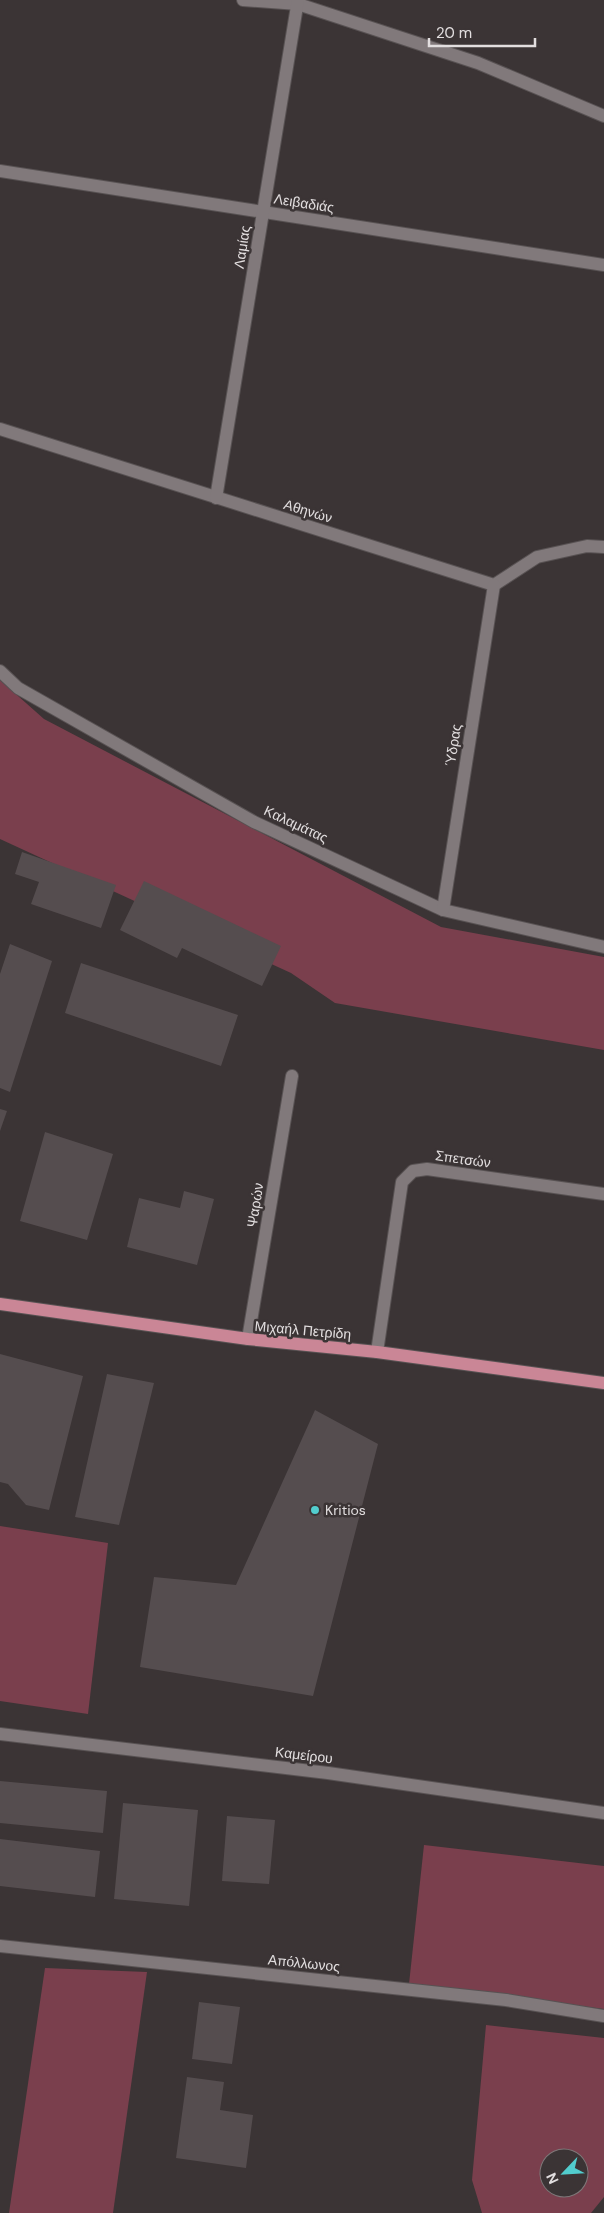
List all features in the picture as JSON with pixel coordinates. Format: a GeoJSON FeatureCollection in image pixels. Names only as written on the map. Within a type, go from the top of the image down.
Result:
{"type":"FeatureCollection","features":[{"type":"Feature","properties":{"kind":"main road","name":"Μιχαήλ Πετρίδη"},"geometry":{"type":"LineString","coordinates":[[0,1304],[248,1340],[377,1352],[604,1383]]}},
{"type":"Feature","properties":{"kind":"street"},"geometry":{"type":"LineString","coordinates":[[243,0],[298,2],[478,63],[604,116]]}},
{"type":"Feature","properties":{"kind":"street","name":"Λαμίας"},"geometry":{"type":"LineString","coordinates":[[216,498],[298,2]]}},
{"type":"Feature","properties":{"kind":"street","name":"Λειβαδιάς"},"geometry":{"type":"LineString","coordinates":[[0,171],[604,265]]}},
{"type":"Feature","properties":{"kind":"street","name":"Αθηνών"},"geometry":{"type":"LineString","coordinates":[[0,429],[494,585]]}},
{"type":"Feature","properties":{"kind":"street"},"geometry":{"type":"LineString","coordinates":[[494,585],[537,557],[587,546],[604,547]]}},
{"type":"Feature","properties":{"kind":"street","name":"Ύδρας"},"geometry":{"type":"LineString","coordinates":[[443,910],[494,585]]}},
{"type":"Feature","properties":{"kind":"street","name":"Καλαμάτας"},"geometry":{"type":"LineString","coordinates":[[0,671],[18,688],[254,822],[443,910],[604,947]]}},
{"type":"Feature","properties":{"kind":"street","name":"Ψαρών"},"geometry":{"type":"LineString","coordinates":[[248,1340],[292,1076]]}},
{"type":"Feature","properties":{"kind":"street","name":"Σπετσών"},"geometry":{"type":"LineString","coordinates":[[377,1352],[402,1182],[413,1171],[427,1169],[604,1194]]}},
{"type":"Feature","properties":{"kind":"street","name":"Καμείρου"},"geometry":{"type":"LineString","coordinates":[[0,1734],[328,1773],[604,1813]]}},
{"type":"Feature","properties":{"kind":"street","name":"Απόλλωνος"},"geometry":{"type":"LineString","coordinates":[[0,1946],[506,2000],[604,2016]]}},
{"type":"Feature","properties":{"kind":"shaded area"},"geometry":{"type":"Polygon","coordinates":[[[0,680],[44,719],[441,927],[604,957],[604,1050],[335,1003],[291,973],[0,839],[0,680]]]}},
{"type":"Feature","properties":{"kind":"shaded area"},"geometry":{"type":"Polygon","coordinates":[[[0,1526],[108,1543],[88,1714],[0,1701],[0,1526]]]}},
{"type":"Feature","properties":{"kind":"shaded area"},"geometry":{"type":"Polygon","coordinates":[[[424,1845],[604,1866],[604,2009],[409,1984],[424,1845]]]}},
{"type":"Feature","properties":{"kind":"shaded area"},"geometry":{"type":"Polygon","coordinates":[[[45,1968],[147,1972],[113,2213],[9,2213],[45,1968]]]}},
{"type":"Feature","properties":{"kind":"shaded area"},"geometry":{"type":"Polygon","coordinates":[[[486,2025],[604,2038],[604,2197],[591,2213],[482,2213],[472,2180],[486,2025]]]}},
{"type":"Feature","properties":{"kind":"building"},"geometry":{"type":"Polygon","coordinates":[[[22,852],[116,885],[101,928],[31,904],[39,882],[15,874],[22,852]]]}},
{"type":"Feature","properties":{"kind":"building"},"geometry":{"type":"Polygon","coordinates":[[[144,881],[281,946],[262,986],[182,948],[177,958],[120,930],[144,881]]]}},
{"type":"Feature","properties":{"kind":"building"},"geometry":{"type":"Polygon","coordinates":[[[10,944],[52,961],[10,1092],[0,1088],[0,974],[10,944]]]}},
{"type":"Feature","properties":{"kind":"building"},"geometry":{"type":"Polygon","coordinates":[[[81,963],[238,1015],[221,1066],[65,1013],[81,963]]]}},
{"type":"Feature","properties":{"kind":"building"},"geometry":{"type":"Polygon","coordinates":[[[0,1109],[7,1111],[0,1131],[0,1109]]]}},
{"type":"Feature","properties":{"kind":"building"},"geometry":{"type":"Polygon","coordinates":[[[45,1132],[113,1154],[87,1240],[20,1221],[45,1132]]]}},
{"type":"Feature","properties":{"kind":"building"},"geometry":{"type":"Polygon","coordinates":[[[184,1191],[214,1199],[197,1265],[127,1247],[139,1198],[180,1208],[184,1191]]]}},
{"type":"Feature","properties":{"kind":"building"},"geometry":{"type":"Polygon","coordinates":[[[0,1354],[83,1376],[49,1510],[26,1505],[8,1484],[0,1482],[0,1354]]]}},
{"type":"Feature","properties":{"kind":"building"},"geometry":{"type":"Polygon","coordinates":[[[107,1374],[154,1383],[119,1525],[75,1517],[107,1374]]]}},
{"type":"Feature","properties":{"kind":"building","name":"Kritios"},"geometry":{"type":"Polygon","coordinates":[[[315,1410],[378,1444],[313,1696],[140,1667],[154,1577],[236,1585],[315,1410]]]}},
{"type":"Feature","properties":{"kind":"building"},"geometry":{"type":"Polygon","coordinates":[[[0,1781],[107,1791],[103,1833],[0,1823],[0,1781]]]}},
{"type":"Feature","properties":{"kind":"building"},"geometry":{"type":"Polygon","coordinates":[[[123,1803],[198,1810],[189,1906],[114,1899],[123,1803]]]}},
{"type":"Feature","properties":{"kind":"building"},"geometry":{"type":"Polygon","coordinates":[[[227,1816],[275,1820],[269,1884],[222,1881],[227,1816]]]}},
{"type":"Feature","properties":{"kind":"building"},"geometry":{"type":"Polygon","coordinates":[[[0,1839],[100,1851],[95,1897],[0,1886],[0,1839]]]}},
{"type":"Feature","properties":{"kind":"building"},"geometry":{"type":"Polygon","coordinates":[[[199,2002],[240,2007],[232,2064],[192,2059],[199,2002]]]}},
{"type":"Feature","properties":{"kind":"building"},"geometry":{"type":"Polygon","coordinates":[[[187,2077],[224,2082],[220,2110],[253,2115],[246,2168],[176,2158],[187,2077]]]}},
{"type":"Feature","properties":{"kind":"place","name":"Kritios"},"geometry":{"type":"Point","coordinates":[315,1510]}}]}
